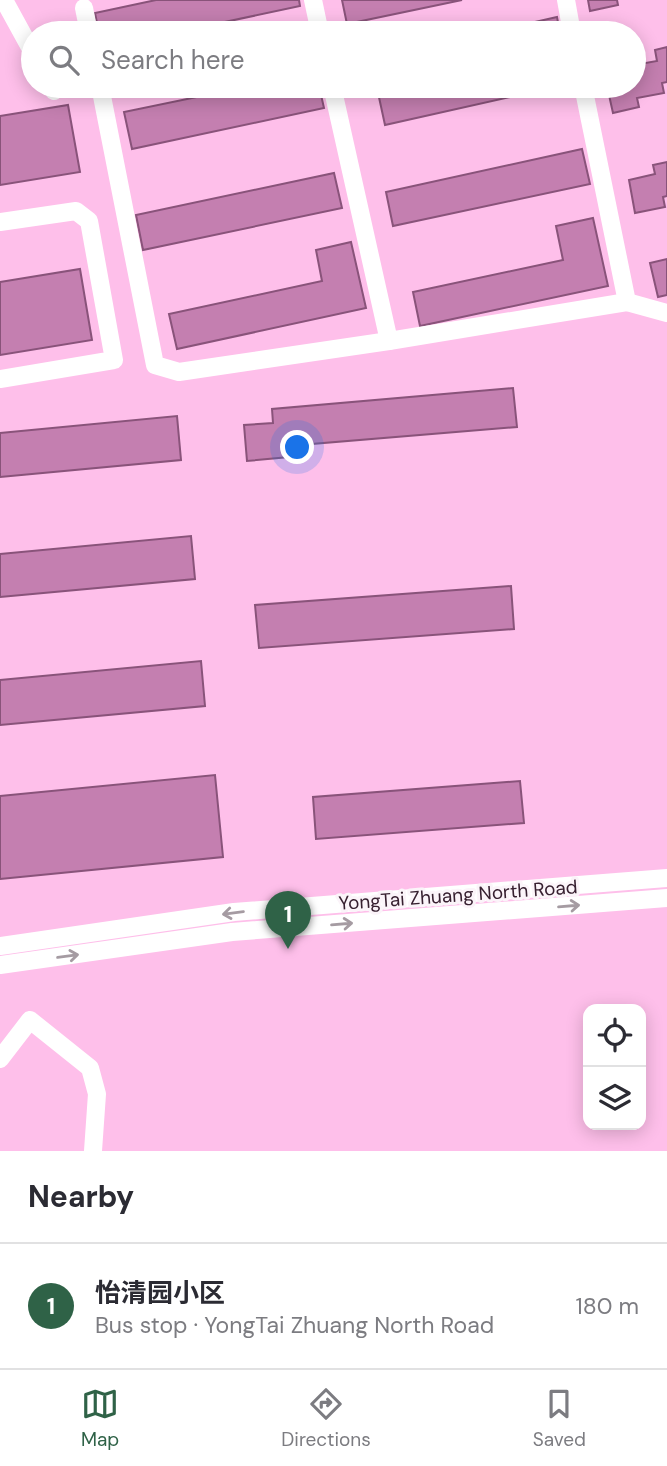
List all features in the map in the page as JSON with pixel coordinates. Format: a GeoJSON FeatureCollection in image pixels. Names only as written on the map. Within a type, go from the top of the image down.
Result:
{"type":"FeatureCollection","features":[{"type":"Feature","properties":{"kind":"street"},"geometry":{"type":"LineString","coordinates":[[4,0],[21,31]]}},
{"type":"Feature","properties":{"kind":"street"},"geometry":{"type":"LineString","coordinates":[[313,0],[317,21]]}},
{"type":"Feature","properties":{"kind":"street"},"geometry":{"type":"LineString","coordinates":[[566,0],[570,21]]}},
{"type":"Feature","properties":{"kind":"street"},"geometry":{"type":"LineString","coordinates":[[84,8],[87,21]]}},
{"type":"Feature","properties":{"kind":"street"},"geometry":{"type":"LineString","coordinates":[[102,98],[155,365],[178,372],[627,302],[667,313]]}},
{"type":"Feature","properties":{"kind":"street"},"geometry":{"type":"LineString","coordinates":[[335,98],[389,341]]}},
{"type":"Feature","properties":{"kind":"street"},"geometry":{"type":"LineString","coordinates":[[585,98],[627,302]]}},
{"type":"Feature","properties":{"kind":"street"},"geometry":{"type":"LineString","coordinates":[[0,222],[76,211],[89,221],[114,360],[0,379]]}},
{"type":"Feature","properties":{"kind":"street","name":"YongTai Zhuang North Road"},"geometry":{"type":"LineString","coordinates":[[0,946],[234,912],[667,878]]}},
{"type":"Feature","properties":{"kind":"street","name":"YongTai Zhuang North Road"},"geometry":{"type":"LineString","coordinates":[[0,965],[232,932],[667,898]]}},
{"type":"Feature","properties":{"kind":"street"},"geometry":{"type":"LineString","coordinates":[[0,1059],[30,1020],[90,1069],[97,1094],[93,1151]]}},
{"type":"Feature","properties":{"kind":"building"},"geometry":{"type":"Polygon","coordinates":[[[156,0],[299,0],[300,6],[229,21],[97,21],[95,13],[156,0]]]}},
{"type":"Feature","properties":{"kind":"building"},"geometry":{"type":"Polygon","coordinates":[[[342,0],[462,0],[361,21],[346,21],[342,0]]]}},
{"type":"Feature","properties":{"kind":"building"},"geometry":{"type":"Polygon","coordinates":[[[588,0],[617,0],[618,5],[590,11],[588,0]]]}},
{"type":"Feature","properties":{"kind":"building"},"geometry":{"type":"Polygon","coordinates":[[[557,17],[558,21],[539,21],[557,17]]]}},
{"type":"Feature","properties":{"kind":"building"},"geometry":{"type":"Polygon","coordinates":[[[667,47],[667,82],[662,83],[664,93],[646,96],[646,63],[657,61],[655,50],[667,47]]]}},
{"type":"Feature","properties":{"kind":"building"},"geometry":{"type":"Polygon","coordinates":[[[192,98],[322,98],[324,108],[132,149],[124,112],[192,98]]]}},
{"type":"Feature","properties":{"kind":"building"},"geometry":{"type":"Polygon","coordinates":[[[379,98],[505,98],[385,125],[379,98]]]}},
{"type":"Feature","properties":{"kind":"building"},"geometry":{"type":"Polygon","coordinates":[[[610,98],[637,98],[639,107],[613,113],[610,98]]]}},
{"type":"Feature","properties":{"kind":"building"},"geometry":{"type":"Polygon","coordinates":[[[68,105],[80,172],[0,185],[0,116],[68,105]]]}},
{"type":"Feature","properties":{"kind":"building"},"geometry":{"type":"Polygon","coordinates":[[[582,149],[590,184],[393,226],[386,192],[582,149]]]}},
{"type":"Feature","properties":{"kind":"building"},"geometry":{"type":"Polygon","coordinates":[[[667,162],[667,196],[663,197],[665,207],[635,213],[629,180],[655,174],[653,165],[667,162]]]}},
{"type":"Feature","properties":{"kind":"building"},"geometry":{"type":"Polygon","coordinates":[[[334,173],[342,208],[143,250],[136,215],[334,173]]]}},
{"type":"Feature","properties":{"kind":"building"},"geometry":{"type":"Polygon","coordinates":[[[593,218],[608,286],[420,326],[413,292],[563,260],[556,226],[593,218]]]}},
{"type":"Feature","properties":{"kind":"building"},"geometry":{"type":"Polygon","coordinates":[[[351,242],[366,308],[177,349],[169,314],[322,281],[316,250],[351,242]]]}},
{"type":"Feature","properties":{"kind":"building"},"geometry":{"type":"Polygon","coordinates":[[[667,259],[667,295],[658,297],[650,263],[667,259]]]}},
{"type":"Feature","properties":{"kind":"building"},"geometry":{"type":"Polygon","coordinates":[[[80,269],[92,340],[0,355],[0,282],[80,269]]]}},
{"type":"Feature","properties":{"kind":"building"},"geometry":{"type":"Polygon","coordinates":[[[513,388],[517,427],[288,446],[289,457],[247,461],[244,425],[273,423],[272,409],[513,388]]]}},
{"type":"Feature","properties":{"kind":"building"},"geometry":{"type":"Polygon","coordinates":[[[177,416],[181,460],[0,477],[0,433],[177,416]]]}},
{"type":"Feature","properties":{"kind":"building"},"geometry":{"type":"Polygon","coordinates":[[[191,536],[195,579],[0,597],[0,554],[191,536]]]}},
{"type":"Feature","properties":{"kind":"building"},"geometry":{"type":"Polygon","coordinates":[[[511,586],[514,629],[259,648],[255,605],[511,586]]]}},
{"type":"Feature","properties":{"kind":"building"},"geometry":{"type":"Polygon","coordinates":[[[201,661],[205,706],[0,725],[0,680],[201,661]]]}},
{"type":"Feature","properties":{"kind":"building"},"geometry":{"type":"Polygon","coordinates":[[[215,775],[223,857],[0,879],[0,796],[215,775]]]}},
{"type":"Feature","properties":{"kind":"building"},"geometry":{"type":"Polygon","coordinates":[[[520,781],[524,823],[316,839],[313,797],[520,781]]]}},
{"type":"Feature","properties":{"kind":"place","name":"怡清园小区"},"geometry":{"type":"Point","coordinates":[288,949]}}]}
